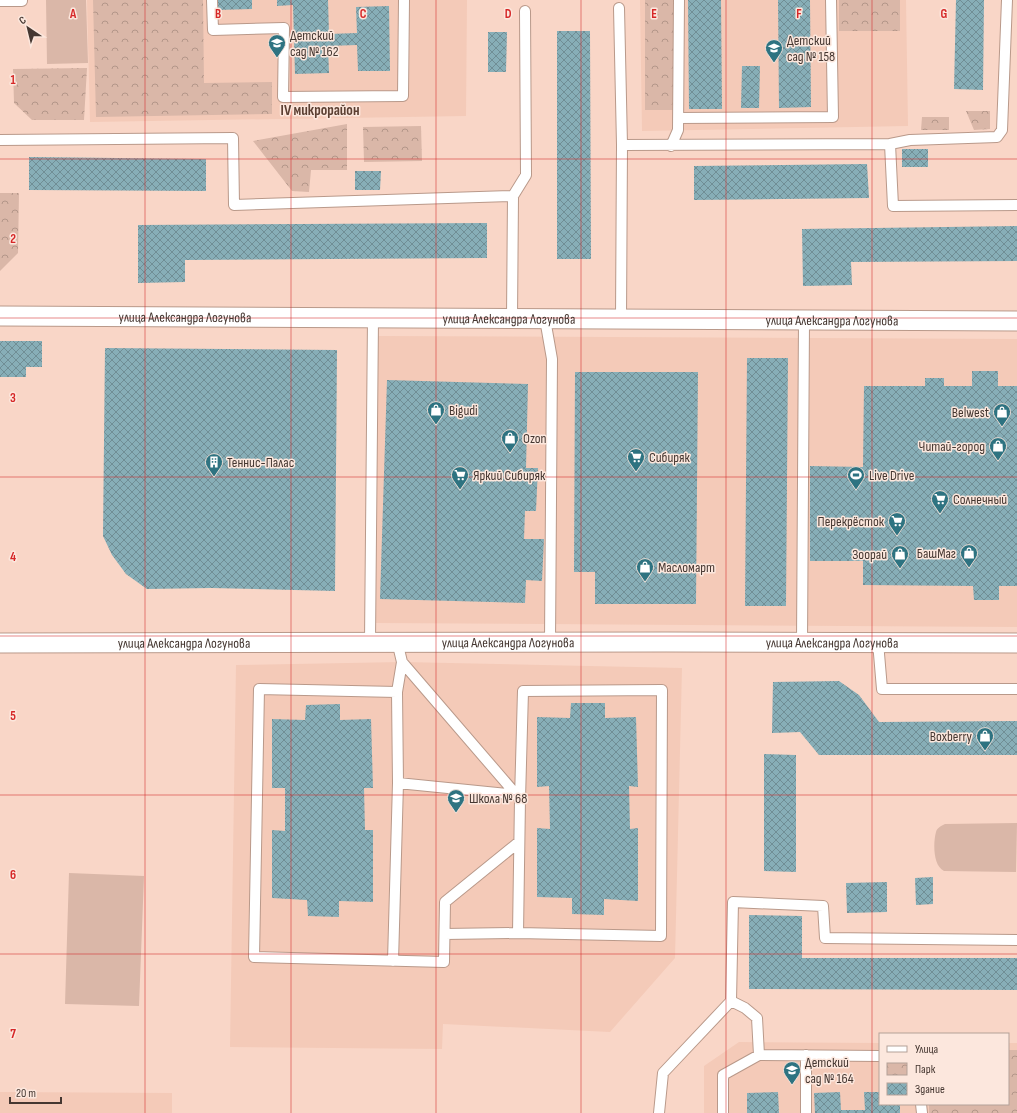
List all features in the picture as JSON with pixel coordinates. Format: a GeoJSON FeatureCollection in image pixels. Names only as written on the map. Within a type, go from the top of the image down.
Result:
{"type":"FeatureCollection","features":[{"type":"Feature","properties":{"kind":"street","name":"улица Александра Логунова"},"geometry":{"type":"LineString","coordinates":[[0,316],[1017,321]]}},
{"type":"Feature","properties":{"kind":"street","name":"улица Александра Логунова"},"geometry":{"type":"LineString","coordinates":[[0,643],[370,641],[1017,643]]}},
{"type":"Feature","properties":{"kind":"lane"},"geometry":{"type":"LineString","coordinates":[[0,1],[22,0]]}},
{"type":"Feature","properties":{"kind":"lane"},"geometry":{"type":"LineString","coordinates":[[212,0],[213,30],[284,28],[283,97],[403,96],[404,0]]}},
{"type":"Feature","properties":{"kind":"lane"},"geometry":{"type":"LineString","coordinates":[[670,146],[678,130],[679,0]]}},
{"type":"Feature","properties":{"kind":"lane"},"geometry":{"type":"LineString","coordinates":[[678,118],[833,117],[831,0]]}},
{"type":"Feature","properties":{"kind":"lane"},"geometry":{"type":"LineString","coordinates":[[622,145],[890,144],[910,140],[997,137],[1002,130],[1007,0]]}},
{"type":"Feature","properties":{"kind":"lane"},"geometry":{"type":"LineString","coordinates":[[619,8],[622,145],[621,319]]}},
{"type":"Feature","properties":{"kind":"lane"},"geometry":{"type":"LineString","coordinates":[[512,318],[513,196],[526,175],[525,11]]}},
{"type":"Feature","properties":{"kind":"lane"},"geometry":{"type":"LineString","coordinates":[[0,140],[233,138],[234,204],[513,196]]}},
{"type":"Feature","properties":{"kind":"lane"},"geometry":{"type":"LineString","coordinates":[[890,144],[893,206],[1017,205]]}},
{"type":"Feature","properties":{"kind":"lane"},"geometry":{"type":"LineString","coordinates":[[370,641],[373,318]]}},
{"type":"Feature","properties":{"kind":"lane"},"geometry":{"type":"LineString","coordinates":[[545,319],[552,359],[550,642]]}},
{"type":"Feature","properties":{"kind":"lane"},"geometry":{"type":"LineString","coordinates":[[802,643],[804,321]]}},
{"type":"Feature","properties":{"kind":"lane"},"geometry":{"type":"LineString","coordinates":[[393,961],[398,783],[397,692],[402,662],[397,642]]}},
{"type":"Feature","properties":{"kind":"lane"},"geometry":{"type":"LineString","coordinates":[[878,642],[882,689],[1017,689]]}},
{"type":"Feature","properties":{"kind":"lane"},"geometry":{"type":"LineString","coordinates":[[402,662],[518,797]]}},
{"type":"Feature","properties":{"kind":"lane"},"geometry":{"type":"LineString","coordinates":[[397,692],[259,689],[254,957],[444,962],[445,902],[519,842]]}},
{"type":"Feature","properties":{"kind":"lane"},"geometry":{"type":"LineString","coordinates":[[445,934],[518,933],[661,936],[662,690],[522,692],[518,797],[518,933]]}},
{"type":"Feature","properties":{"kind":"lane"},"geometry":{"type":"LineString","coordinates":[[398,783],[518,797]]}},
{"type":"Feature","properties":{"kind":"lane"},"geometry":{"type":"LineString","coordinates":[[659,1113],[663,1073],[731,1001],[733,902],[823,906],[825,938],[1017,940]]}},
{"type":"Feature","properties":{"kind":"lane"},"geometry":{"type":"LineString","coordinates":[[731,1001],[745,1008],[757,1018],[759,1055]]}},
{"type":"Feature","properties":{"kind":"lane"},"geometry":{"type":"LineString","coordinates":[[723,1113],[723,1075],[759,1055],[879,1056]]}},
{"type":"Feature","properties":{"kind":"lane"},"geometry":{"type":"LineString","coordinates":[[806,1055],[806,1112]]}},
{"type":"Feature","properties":{"kind":"shaded area","name":"Детский сад № 162"},"geometry":{"type":"Polygon","coordinates":[[[87,0],[467,0],[466,116],[90,122],[87,0]]]}},
{"type":"Feature","properties":{"kind":"shaded area","name":"Детский сад № 158"},"geometry":{"type":"Polygon","coordinates":[[[640,0],[906,0],[908,126],[642,131],[640,0]]]}},
{"type":"Feature","properties":{"kind":"shaded area"},"geometry":{"type":"Polygon","coordinates":[[[378,336],[1017,339],[1017,627],[376,623],[378,336]]]}},
{"type":"Feature","properties":{"kind":"shaded area","name":"Школа № 68"},"geometry":{"type":"Polygon","coordinates":[[[402,662],[682,668],[675,958],[610,1032],[443,1024],[442,1049],[230,1047],[236,665],[402,662]]]}},
{"type":"Feature","properties":{"kind":"shaded area","name":"Детский сад № 164"},"geometry":{"type":"Polygon","coordinates":[[[739,1042],[879,1043],[879,1105],[1009,1105],[1009,1043],[1017,1043],[1017,1113],[704,1113],[704,1066],[739,1042]]]}},
{"type":"Feature","properties":{"kind":"shaded area"},"geometry":{"type":"Polygon","coordinates":[[[0,1092],[172,1093],[172,1113],[0,1113],[0,1092]]]}},
{"type":"Feature","properties":{"kind":"green space"},"geometry":{"type":"Polygon","coordinates":[[[46,0],[86,0],[88,63],[47,64],[46,0]]]}},
{"type":"Feature","properties":{"kind":"green space"},"geometry":{"type":"Polygon","coordinates":[[[93,0],[203,0],[204,83],[272,82],[272,114],[96,117],[93,0]]]}},
{"type":"Feature","properties":{"kind":"green space"},"geometry":{"type":"Polygon","coordinates":[[[645,0],[673,0],[674,110],[645,110],[645,0]]]}},
{"type":"Feature","properties":{"kind":"green space"},"geometry":{"type":"Polygon","coordinates":[[[839,0],[900,0],[900,31],[839,31],[839,0]]]}},
{"type":"Feature","properties":{"kind":"green space"},"geometry":{"type":"Polygon","coordinates":[[[87,68],[84,120],[32,120],[14,103],[13,69],[87,68]]]}},
{"type":"Feature","properties":{"kind":"green space"},"geometry":{"type":"Polygon","coordinates":[[[966,111],[990,111],[990,129],[974,130],[966,111]]]}},
{"type":"Feature","properties":{"kind":"green space"},"geometry":{"type":"Polygon","coordinates":[[[922,117],[949,117],[949,130],[921,130],[922,117]]]}},
{"type":"Feature","properties":{"kind":"green space"},"geometry":{"type":"Polygon","coordinates":[[[347,124],[347,170],[311,170],[309,192],[292,191],[253,141],[347,124]]]}},
{"type":"Feature","properties":{"kind":"green space"},"geometry":{"type":"Polygon","coordinates":[[[421,126],[422,161],[364,162],[363,127],[421,126]]]}},
{"type":"Feature","properties":{"kind":"green space"},"geometry":{"type":"Polygon","coordinates":[[[0,193],[19,193],[18,253],[0,271],[0,193]]]}},
{"type":"Feature","properties":{"kind":"green space"},"geometry":{"type":"Polygon","coordinates":[[[1017,823],[1016,872],[944,871],[940,868],[936,859],[934,848],[936,832],[939,827],[945,824],[1017,823]]]}},
{"type":"Feature","properties":{"kind":"green space"},"geometry":{"type":"Polygon","coordinates":[[[69,873],[144,876],[139,1006],[65,1004],[69,873]]]}},
{"type":"Feature","properties":{"kind":"green space"},"geometry":{"type":"Polygon","coordinates":[[[1009,1050],[1017,1050],[1017,1113],[929,1113],[929,1105],[1009,1105],[1009,1050]]]}},
{"type":"Feature","properties":{"kind":"building"},"geometry":{"type":"Polygon","coordinates":[[[218,0],[252,0],[252,9],[218,10],[218,0]]]}},
{"type":"Feature","properties":{"kind":"building"},"geometry":{"type":"Polygon","coordinates":[[[277,0],[328,0],[329,34],[357,33],[356,7],[389,6],[390,71],[358,71],[357,45],[328,46],[329,73],[295,74],[293,5],[277,6],[277,0]]]}},
{"type":"Feature","properties":{"kind":"building"},"geometry":{"type":"Polygon","coordinates":[[[688,0],[721,0],[722,109],[689,109],[688,0]]]}},
{"type":"Feature","properties":{"kind":"building"},"geometry":{"type":"Polygon","coordinates":[[[778,0],[810,0],[811,107],[779,108],[778,0]]]}},
{"type":"Feature","properties":{"kind":"building"},"geometry":{"type":"Polygon","coordinates":[[[956,0],[984,0],[983,90],[954,89],[956,0]]]}},
{"type":"Feature","properties":{"kind":"building"},"geometry":{"type":"Polygon","coordinates":[[[557,31],[590,31],[591,259],[557,259],[557,31]]]}},
{"type":"Feature","properties":{"kind":"building"},"geometry":{"type":"Polygon","coordinates":[[[488,32],[507,32],[506,72],[488,72],[488,32]]]}},
{"type":"Feature","properties":{"kind":"building"},"geometry":{"type":"Polygon","coordinates":[[[742,66],[760,66],[759,108],[741,108],[742,66]]]}},
{"type":"Feature","properties":{"kind":"building"},"geometry":{"type":"Polygon","coordinates":[[[902,149],[928,149],[928,167],[902,167],[902,149]]]}},
{"type":"Feature","properties":{"kind":"building"},"geometry":{"type":"Polygon","coordinates":[[[29,157],[206,159],[206,191],[29,190],[29,157]]]}},
{"type":"Feature","properties":{"kind":"building"},"geometry":{"type":"Polygon","coordinates":[[[867,164],[869,198],[694,200],[694,166],[867,164]]]}},
{"type":"Feature","properties":{"kind":"building"},"geometry":{"type":"Polygon","coordinates":[[[355,171],[381,171],[380,190],[355,190],[355,171]]]}},
{"type":"Feature","properties":{"kind":"building"},"geometry":{"type":"Polygon","coordinates":[[[487,223],[487,258],[185,260],[185,282],[138,283],[138,225],[487,223]]]}},
{"type":"Feature","properties":{"kind":"building"},"geometry":{"type":"Polygon","coordinates":[[[1017,226],[1017,261],[851,262],[852,285],[803,286],[802,229],[1017,226]]]}},
{"type":"Feature","properties":{"kind":"building"},"geometry":{"type":"Polygon","coordinates":[[[0,341],[42,341],[42,367],[26,367],[26,377],[0,377],[0,341]]]}},
{"type":"Feature","properties":{"kind":"building","name":"Теннис-Палас"},"geometry":{"type":"Polygon","coordinates":[[[105,348],[337,350],[335,591],[211,588],[147,589],[126,574],[112,555],[103,536],[105,348]]]}},
{"type":"Feature","properties":{"kind":"building"},"geometry":{"type":"Polygon","coordinates":[[[747,358],[788,358],[786,606],[745,606],[747,358]]]}},
{"type":"Feature","properties":{"kind":"building","name":"Солнечный"},"geometry":{"type":"Polygon","coordinates":[[[972,371],[998,371],[998,386],[1017,386],[1017,586],[999,586],[999,600],[974,600],[973,586],[863,585],[863,561],[810,561],[810,466],[863,467],[864,386],[925,386],[925,378],[944,378],[944,386],[972,386],[972,371]]]}},
{"type":"Feature","properties":{"kind":"building","name":"Сибиряк"},"geometry":{"type":"Polygon","coordinates":[[[575,372],[698,372],[696,604],[595,604],[595,572],[574,572],[575,372]]]}},
{"type":"Feature","properties":{"kind":"building","name":"Яркий Сибиряк"},"geometry":{"type":"Polygon","coordinates":[[[387,380],[528,384],[526,468],[538,468],[536,511],[525,511],[524,539],[544,539],[542,581],[526,580],[525,603],[380,599],[387,380]]]}},
{"type":"Feature","properties":{"kind":"building"},"geometry":{"type":"Polygon","coordinates":[[[839,681],[859,695],[879,722],[1017,721],[1017,755],[819,755],[800,732],[772,733],[773,682],[839,681]]]}},
{"type":"Feature","properties":{"kind":"building"},"geometry":{"type":"Polygon","coordinates":[[[571,703],[605,703],[605,718],[636,717],[638,787],[629,786],[630,829],[638,828],[638,901],[604,899],[604,915],[572,914],[572,898],[537,897],[537,828],[550,829],[549,786],[537,787],[537,717],[570,718],[571,703]]]}},
{"type":"Feature","properties":{"kind":"building"},"geometry":{"type":"Polygon","coordinates":[[[340,704],[340,720],[371,719],[373,788],[364,788],[365,830],[373,830],[373,902],[339,901],[339,917],[308,916],[307,900],[272,898],[272,830],[285,831],[285,788],[272,788],[272,719],[305,720],[306,705],[340,704]]]}},
{"type":"Feature","properties":{"kind":"building"},"geometry":{"type":"Polygon","coordinates":[[[764,754],[796,755],[796,872],[764,871],[764,754]]]}},
{"type":"Feature","properties":{"kind":"building"},"geometry":{"type":"Polygon","coordinates":[[[933,877],[933,904],[916,905],[915,878],[933,877]]]}},
{"type":"Feature","properties":{"kind":"building"},"geometry":{"type":"Polygon","coordinates":[[[887,882],[887,912],[847,913],[846,883],[887,882]]]}},
{"type":"Feature","properties":{"kind":"building"},"geometry":{"type":"Polygon","coordinates":[[[749,915],[802,916],[802,958],[1017,958],[1017,990],[749,989],[749,915]]]}},
{"type":"Feature","properties":{"kind":"building"},"geometry":{"type":"Polygon","coordinates":[[[778,1092],[779,1113],[747,1113],[747,1093],[778,1092]]]}},
{"type":"Feature","properties":{"kind":"building"},"geometry":{"type":"Polygon","coordinates":[[[840,1092],[841,1110],[865,1110],[864,1092],[879,1092],[879,1105],[900,1105],[900,1113],[815,1113],[814,1093],[840,1092]]]}},
{"type":"Feature","properties":{"kind":"place","name":"Детский сад № 162"},"geometry":{"type":"Point","coordinates":[277,58]}},
{"type":"Feature","properties":{"kind":"place","name":"Детский сад № 158"},"geometry":{"type":"Point","coordinates":[774,63]}},
{"type":"Feature","properties":{"kind":"place","name":"Bigudi"},"geometry":{"type":"Point","coordinates":[436,425]}},
{"type":"Feature","properties":{"kind":"place","name":"Belwest"},"geometry":{"type":"Point","coordinates":[1002,427]}},
{"type":"Feature","properties":{"kind":"place","name":"Ozon"},"geometry":{"type":"Point","coordinates":[510,453]}},
{"type":"Feature","properties":{"kind":"place","name":"Читай-город"},"geometry":{"type":"Point","coordinates":[998,461]}},
{"type":"Feature","properties":{"kind":"place","name":"Сибиряк"},"geometry":{"type":"Point","coordinates":[636,472]}},
{"type":"Feature","properties":{"kind":"place","name":"Теннис-Палас"},"geometry":{"type":"Point","coordinates":[214,477]}},
{"type":"Feature","properties":{"kind":"place","name":"Яркий Сибиряк"},"geometry":{"type":"Point","coordinates":[460,490]}},
{"type":"Feature","properties":{"kind":"place","name":"Live Drive"},"geometry":{"type":"Point","coordinates":[856,490]}},
{"type":"Feature","properties":{"kind":"place","name":"Солнечный"},"geometry":{"type":"Point","coordinates":[940,514]}},
{"type":"Feature","properties":{"kind":"place","name":"Перекрёсток"},"geometry":{"type":"Point","coordinates":[897,536]}},
{"type":"Feature","properties":{"kind":"place","name":"БашМаг"},"geometry":{"type":"Point","coordinates":[969,568]}},
{"type":"Feature","properties":{"kind":"place","name":"Зоорай"},"geometry":{"type":"Point","coordinates":[900,569]}},
{"type":"Feature","properties":{"kind":"place","name":"Масломарт"},"geometry":{"type":"Point","coordinates":[645,582]}},
{"type":"Feature","properties":{"kind":"place","name":"Boxberry"},"geometry":{"type":"Point","coordinates":[985,751]}},
{"type":"Feature","properties":{"kind":"place","name":"Школа № 68"},"geometry":{"type":"Point","coordinates":[456,813]}},
{"type":"Feature","properties":{"kind":"place","name":"Детский сад № 164"},"geometry":{"type":"Point","coordinates":[792,1085]}},
{"type":"Feature","properties":{"kind":"district","name":"IV микрорайон"},"geometry":{"type":"Point","coordinates":[320,110]}}]}
